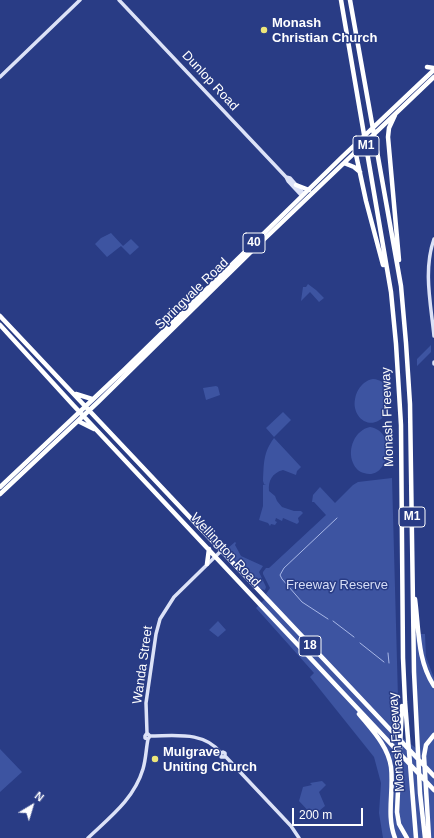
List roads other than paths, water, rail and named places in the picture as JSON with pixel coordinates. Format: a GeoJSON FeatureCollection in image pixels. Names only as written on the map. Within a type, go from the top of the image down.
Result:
{"type":"FeatureCollection","features":[{"type":"Feature","properties":{"kind":"highway","name":"Monash Freeway"},"geometry":{"type":"LineString","coordinates":[[341,0],[391,292],[396,344],[400,425],[403,658],[416,838]]}},
{"type":"Feature","properties":{"kind":"highway","name":"Monash Freeway"},"geometry":{"type":"LineString","coordinates":[[350,0],[401,286],[410,404],[414,672],[420,793],[425,838]]}},
{"type":"Feature","properties":{"kind":"highway"},"geometry":{"type":"LineString","coordinates":[[427,68],[434,69]]}},
{"type":"Feature","properties":{"kind":"highway","name":"Springvale Road"},"geometry":{"type":"LineString","coordinates":[[0,487],[220,276],[268,236],[344,163],[374,127],[434,69]]}},
{"type":"Feature","properties":{"kind":"highway","name":"Springvale Road"},"geometry":{"type":"LineString","coordinates":[[268,236],[303,195],[382,127],[434,77]]}},
{"type":"Feature","properties":{"kind":"highway"},"geometry":{"type":"LineString","coordinates":[[388,148],[389,130],[396,114]]}},
{"type":"Feature","properties":{"kind":"highway"},"geometry":{"type":"LineString","coordinates":[[374,127],[382,127],[385,130],[401,286]]}},
{"type":"Feature","properties":{"kind":"highway"},"geometry":{"type":"LineString","coordinates":[[356,148],[366,201],[391,292]]}},
{"type":"Feature","properties":{"kind":"highway"},"geometry":{"type":"LineString","coordinates":[[344,163],[352,166],[360,172]]}},
{"type":"Feature","properties":{"kind":"highway"},"geometry":{"type":"LineString","coordinates":[[296,185],[309,190]]}},
{"type":"Feature","properties":{"kind":"highway","name":"Springvale Road"},"geometry":{"type":"LineString","coordinates":[[0,494],[78,422],[220,276]]}},
{"type":"Feature","properties":{"kind":"highway","name":"Wellington Road"},"geometry":{"type":"LineString","coordinates":[[0,316],[267,600],[431,771]]}},
{"type":"Feature","properties":{"kind":"highway","name":"Wellington Road"},"geometry":{"type":"LineString","coordinates":[[0,325],[83,416],[433,788]]}},
{"type":"Feature","properties":{"kind":"highway"},"geometry":{"type":"LineString","coordinates":[[74,393],[92,399]]}},
{"type":"Feature","properties":{"kind":"highway"},"geometry":{"type":"LineString","coordinates":[[94,415],[98,402]]}},
{"type":"Feature","properties":{"kind":"highway"},"geometry":{"type":"LineString","coordinates":[[69,421],[74,406]]}},
{"type":"Feature","properties":{"kind":"highway"},"geometry":{"type":"LineString","coordinates":[[78,422],[98,431]]}},
{"type":"Feature","properties":{"kind":"highway"},"geometry":{"type":"LineString","coordinates":[[207,564],[209,550]]}},
{"type":"Feature","properties":{"kind":"highway"},"geometry":{"type":"LineString","coordinates":[[413,573],[421,657],[425,669],[434,686]]}},
{"type":"Feature","properties":{"kind":"highway"},"geometry":{"type":"LineString","coordinates":[[262,605],[267,600]]}},
{"type":"Feature","properties":{"kind":"highway"},"geometry":{"type":"LineString","coordinates":[[403,658],[402,724],[397,812],[399,824],[407,838]]}},
{"type":"Feature","properties":{"kind":"highway"},"geometry":{"type":"LineString","coordinates":[[339,688],[375,734],[386,752],[392,779],[390,810],[395,838]]}},
{"type":"Feature","properties":{"kind":"highway"},"geometry":{"type":"LineString","coordinates":[[429,838],[424,756],[427,743],[434,736]]}},
{"type":"Feature","properties":{"kind":"street"},"geometry":{"type":"LineString","coordinates":[[0,77],[80,0]]}},
{"type":"Feature","properties":{"kind":"street","name":"Dunlop Road"},"geometry":{"type":"LineString","coordinates":[[119,0],[286,177],[288,181],[303,195]]}},
{"type":"Feature","properties":{"kind":"street","name":"Dunlop Road"},"geometry":{"type":"LineString","coordinates":[[286,177],[290,178],[303,195]]}},
{"type":"Feature","properties":{"kind":"street"},"geometry":{"type":"LineString","coordinates":[[434,239],[430,261],[429,280],[434,336]]}},
{"type":"Feature","properties":{"kind":"street","name":"Wanda Street"},"geometry":{"type":"LineString","coordinates":[[88,838],[121,807],[133,792],[143,769],[148,736],[147,697],[156,634],[160,619],[174,597],[221,551]]}},
{"type":"Feature","properties":{"kind":"street"},"geometry":{"type":"LineString","coordinates":[[148,736],[192,736],[211,744],[220,753],[224,752],[225,756],[291,826],[299,838]]}},
{"type":"Feature","properties":{"kind":"waterway"},"geometry":{"type":"LineString","coordinates":[[328,619],[302,602],[280,575],[284,568],[337,518]]}},
{"type":"Feature","properties":{"kind":"waterway"},"geometry":{"type":"LineString","coordinates":[[333,621],[354,637]]}},
{"type":"Feature","properties":{"kind":"waterway"},"geometry":{"type":"LineString","coordinates":[[360,643],[384,662]]}},
{"type":"Feature","properties":{"kind":"waterway"},"geometry":{"type":"LineString","coordinates":[[388,653],[389,663]]}},
{"type":"Feature","properties":{"kind":"place","name":"Monash Christian Church"},"geometry":{"type":"Point","coordinates":[264,30]}},
{"type":"Feature","properties":{"kind":"place","name":"Mulgrave Uniting Church"},"geometry":{"type":"Point","coordinates":[155,759]}},
{"type":"Feature","properties":{"kind":"park label","name":"Freeway Reserve"},"geometry":{"type":"Point","coordinates":[337,585]}}]}
